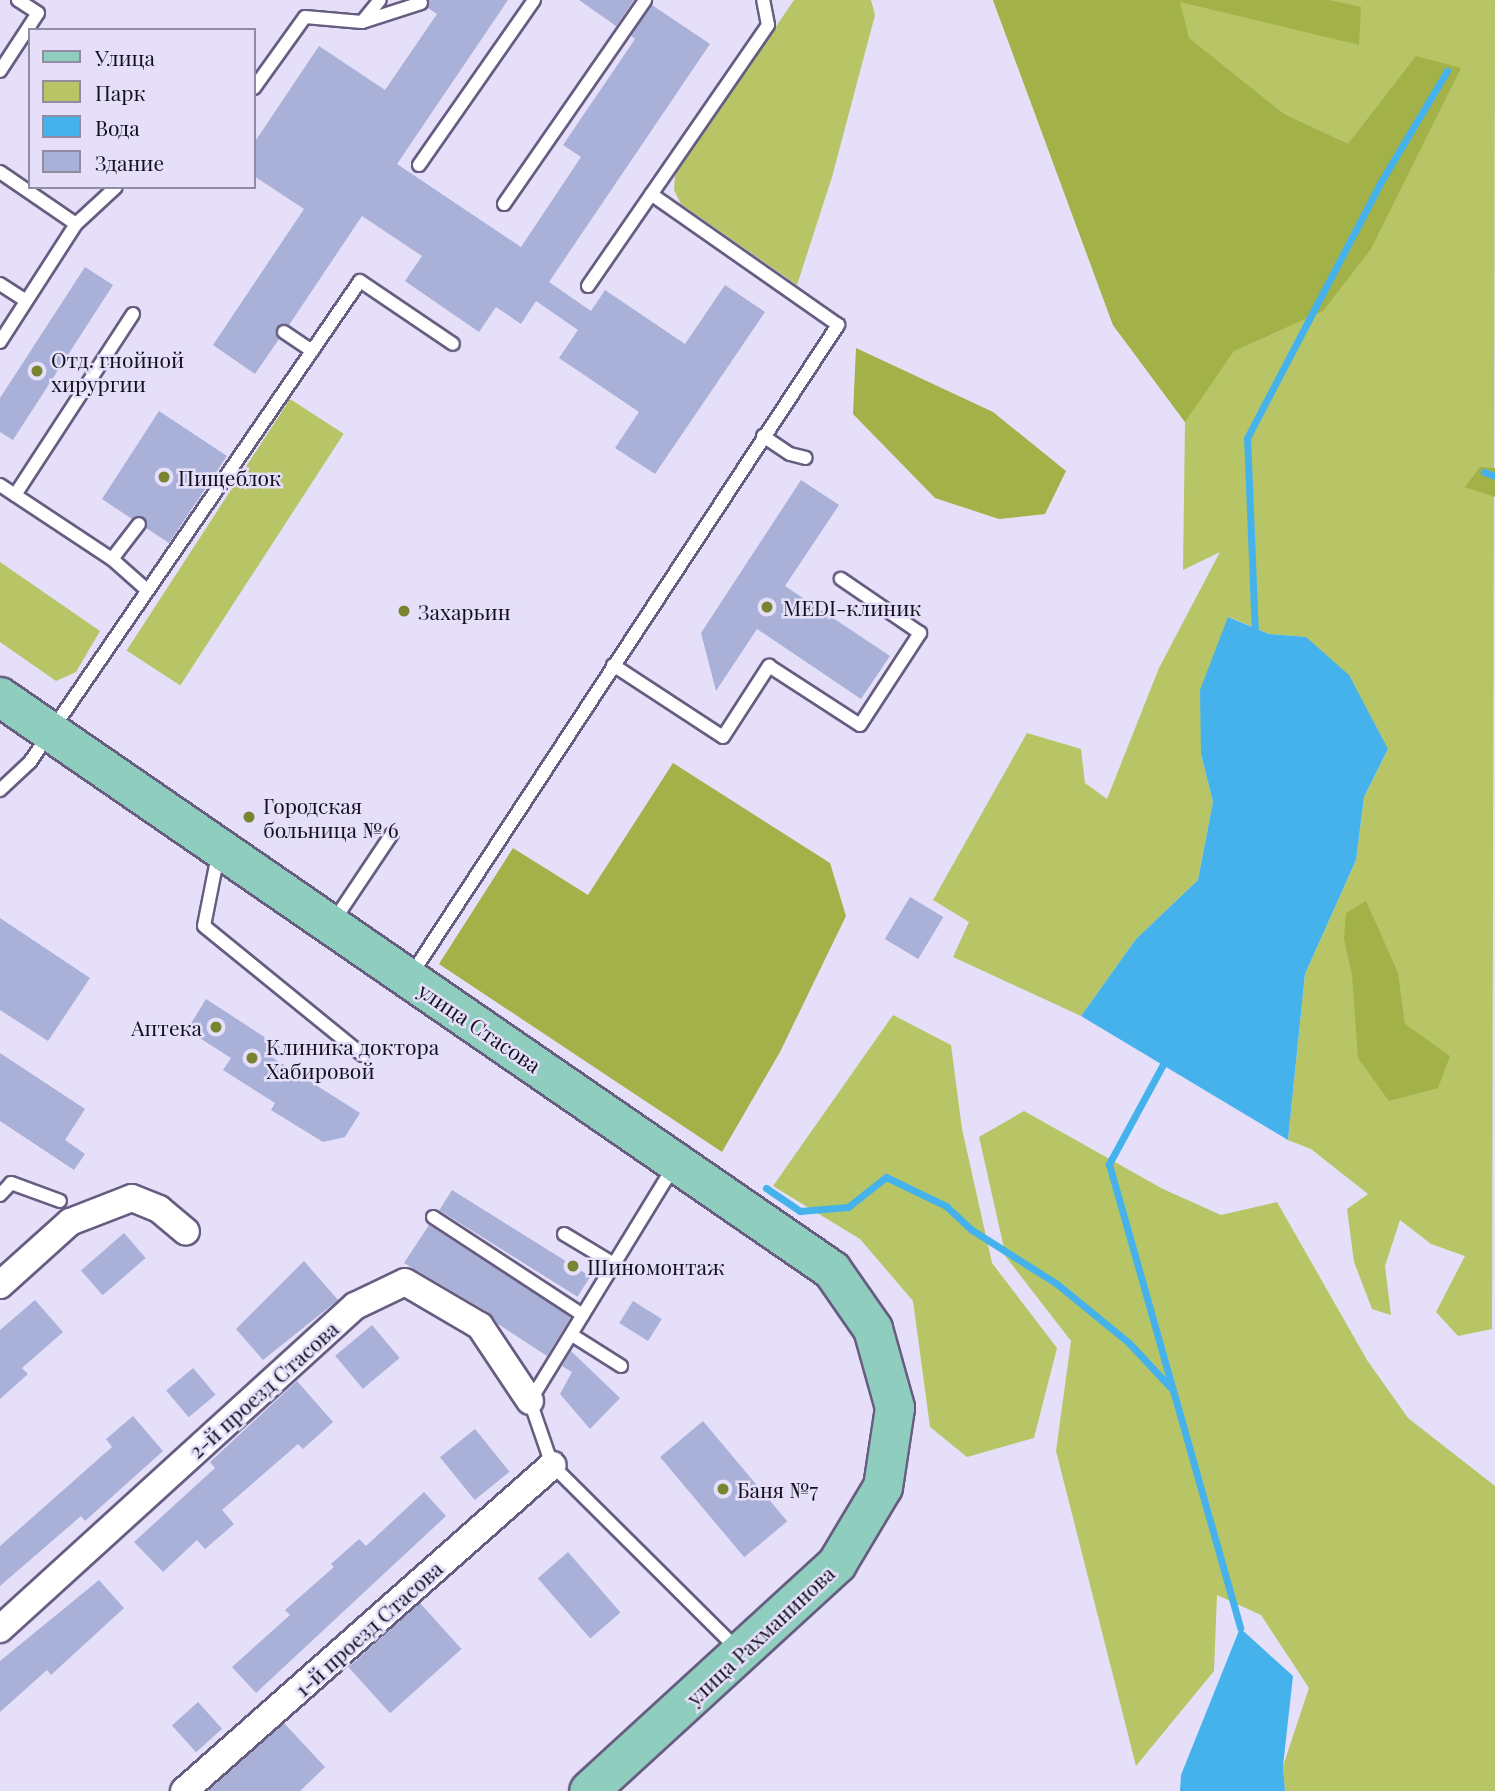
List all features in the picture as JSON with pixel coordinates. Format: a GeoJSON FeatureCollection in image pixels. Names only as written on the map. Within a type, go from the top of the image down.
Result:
{"type":"FeatureCollection","features":[{"type":"Feature","properties":{"kind":"main road","name":"улица Стасова"},"geometry":{"type":"LineString","coordinates":[[0,697],[832,1270],[873,1329],[895,1408]]}},
{"type":"Feature","properties":{"kind":"main road","name":"улица Рахманинова"},"geometry":{"type":"LineString","coordinates":[[589,1791],[741,1655],[837,1564],[883,1487],[895,1408]]}},
{"type":"Feature","properties":{"kind":"street"},"geometry":{"type":"LineString","coordinates":[[0,1285],[70,1222],[132,1198],[159,1209],[186,1232]]}},
{"type":"Feature","properties":{"kind":"street","name":"2-й проезд Стасова"},"geometry":{"type":"LineString","coordinates":[[0,1629],[355,1306],[405,1282],[480,1326],[530,1401]]}},
{"type":"Feature","properties":{"kind":"street","name":"1-й проезд Стасова"},"geometry":{"type":"LineString","coordinates":[[184,1791],[552,1465]]}},
{"type":"Feature","properties":{"kind":"lane"},"geometry":{"type":"LineString","coordinates":[[18,0],[38,13],[28,28]]}},
{"type":"Feature","properties":{"kind":"lane"},"geometry":{"type":"LineString","coordinates":[[362,22],[380,0]]}},
{"type":"Feature","properties":{"kind":"lane"},"geometry":{"type":"LineString","coordinates":[[419,165],[534,0]]}},
{"type":"Feature","properties":{"kind":"lane"},"geometry":{"type":"LineString","coordinates":[[504,204],[645,0]]}},
{"type":"Feature","properties":{"kind":"lane"},"geometry":{"type":"LineString","coordinates":[[588,286],[768,25],[763,0]]}},
{"type":"Feature","properties":{"kind":"lane"},"geometry":{"type":"LineString","coordinates":[[256,85],[305,17],[362,22],[421,3]]}},
{"type":"Feature","properties":{"kind":"lane"},"geometry":{"type":"LineString","coordinates":[[0,71],[28,28]]}},
{"type":"Feature","properties":{"kind":"lane"},"geometry":{"type":"LineString","coordinates":[[0,172],[76,225]]}},
{"type":"Feature","properties":{"kind":"lane"},"geometry":{"type":"LineString","coordinates":[[0,342],[76,225],[114,189]]}},
{"type":"Feature","properties":{"kind":"lane"},"geometry":{"type":"LineString","coordinates":[[409,979],[491,843],[613,665],[838,325],[650,194]]}},
{"type":"Feature","properties":{"kind":"lane"},"geometry":{"type":"LineString","coordinates":[[0,790],[30,762],[360,281],[453,344]]}},
{"type":"Feature","properties":{"kind":"lane"},"geometry":{"type":"LineString","coordinates":[[0,284],[25,300]]}},
{"type":"Feature","properties":{"kind":"lane"},"geometry":{"type":"LineString","coordinates":[[15,495],[133,314]]}},
{"type":"Feature","properties":{"kind":"lane"},"geometry":{"type":"LineString","coordinates":[[284,332],[312,351]]}},
{"type":"Feature","properties":{"kind":"lane"},"geometry":{"type":"LineString","coordinates":[[763,436],[790,454],[806,458]]}},
{"type":"Feature","properties":{"kind":"lane"},"geometry":{"type":"LineString","coordinates":[[0,485],[112,559],[147,590]]}},
{"type":"Feature","properties":{"kind":"lane"},"geometry":{"type":"LineString","coordinates":[[112,559],[139,524]]}},
{"type":"Feature","properties":{"kind":"lane"},"geometry":{"type":"LineString","coordinates":[[613,665],[723,737],[769,666],[860,725],[920,633],[841,579]]}},
{"type":"Feature","properties":{"kind":"lane"},"geometry":{"type":"LineString","coordinates":[[331,925],[391,834]]}},
{"type":"Feature","properties":{"kind":"lane"},"geometry":{"type":"LineString","coordinates":[[220,848],[209,884],[204,926],[363,1055]]}},
{"type":"Feature","properties":{"kind":"lane"},"geometry":{"type":"LineString","coordinates":[[676,1161],[530,1401],[552,1465],[741,1655]]}},
{"type":"Feature","properties":{"kind":"lane"},"geometry":{"type":"LineString","coordinates":[[0,1195],[11,1183],[60,1201]]}},
{"type":"Feature","properties":{"kind":"lane"},"geometry":{"type":"LineString","coordinates":[[433,1217],[583,1315]]}},
{"type":"Feature","properties":{"kind":"lane"},"geometry":{"type":"LineString","coordinates":[[564,1234],[614,1264]]}},
{"type":"Feature","properties":{"kind":"lane"},"geometry":{"type":"LineString","coordinates":[[572,1335],[621,1366]]}},
{"type":"Feature","properties":{"kind":"green space"},"geometry":{"type":"Polygon","coordinates":[[[794,0],[871,0],[875,15],[832,177],[797,285],[681,204],[674,190],[675,175],[794,0]]]}},
{"type":"Feature","properties":{"kind":"green space"},"geometry":{"type":"Polygon","coordinates":[[[993,0],[1495,0],[1492,1329],[1458,1336],[1436,1312],[1465,1256],[1431,1244],[1400,1220],[1385,1266],[1391,1315],[1372,1309],[1354,1262],[1347,1209],[1368,1194],[1311,1149],[1288,1140],[1305,974],[1356,860],[1364,797],[1388,749],[1306,637],[1269,634],[1229,617],[1201,754],[1213,802],[1198,880],[1136,939],[1081,1016],[953,957],[969,922],[933,900],[1027,733],[1081,749],[1085,783],[1107,799],[1159,668],[1220,552],[1183,570],[1185,422],[1113,325],[993,0]]]}},
{"type":"Feature","properties":{"kind":"green space"},"geometry":{"type":"Polygon","coordinates":[[[993,0],[1329,0],[1361,7],[1359,45],[1180,2],[1189,38],[1284,114],[1348,144],[1416,56],[1461,68],[1371,249],[1323,311],[1234,351],[1185,422],[1113,325],[993,0]]]}},
{"type":"Feature","properties":{"kind":"green space"},"geometry":{"type":"Polygon","coordinates":[[[856,348],[993,412],[1066,471],[1045,514],[999,519],[935,498],[853,414],[856,348]]]}},
{"type":"Feature","properties":{"kind":"green space"},"geometry":{"type":"Polygon","coordinates":[[[290,399],[344,434],[180,685],[127,651],[290,399]]]}},
{"type":"Feature","properties":{"kind":"green space"},"geometry":{"type":"Polygon","coordinates":[[[1480,467],[1495,468],[1495,497],[1465,487],[1480,467]]]}},
{"type":"Feature","properties":{"kind":"green space"},"geometry":{"type":"Polygon","coordinates":[[[0,562],[100,631],[76,672],[56,681],[0,642],[0,562]]]}},
{"type":"Feature","properties":{"kind":"green space"},"geometry":{"type":"Polygon","coordinates":[[[673,763],[830,863],[846,916],[780,1052],[722,1152],[439,964],[513,848],[588,895],[673,763]]]}},
{"type":"Feature","properties":{"kind":"green space"},"geometry":{"type":"Polygon","coordinates":[[[1366,901],[1398,973],[1405,1024],[1450,1056],[1438,1088],[1389,1101],[1358,1058],[1352,975],[1344,939],[1346,913],[1366,901]]]}},
{"type":"Feature","properties":{"kind":"green space"},"geometry":{"type":"Polygon","coordinates":[[[893,1015],[951,1045],[962,1129],[992,1263],[1057,1348],[1034,1438],[967,1457],[930,1427],[913,1301],[860,1239],[773,1186],[893,1015]]]}},
{"type":"Feature","properties":{"kind":"green space"},"geometry":{"type":"Polygon","coordinates":[[[1024,1111],[1163,1189],[1221,1215],[1277,1202],[1367,1360],[1408,1418],[1495,1486],[1495,1791],[1285,1791],[1283,1766],[1309,1688],[1261,1615],[1217,1595],[1214,1671],[1136,1766],[1056,1451],[1071,1341],[1006,1257],[979,1137],[1024,1111]]]}},
{"type":"Feature","properties":{"kind":"water"},"geometry":{"type":"Polygon","coordinates":[[[1228,617],[1269,634],[1306,637],[1349,675],[1388,749],[1364,797],[1356,860],[1305,974],[1288,1140],[1081,1016],[1136,939],[1198,880],[1213,802],[1201,754],[1200,690],[1228,617]]]}},
{"type":"Feature","properties":{"kind":"water"},"geometry":{"type":"Polygon","coordinates":[[[1240,1628],[1293,1676],[1283,1766],[1285,1791],[1180,1791],[1181,1775],[1240,1628]]]}},
{"type":"Feature","properties":{"kind":"building"},"geometry":{"type":"Polygon","coordinates":[[[429,0],[508,0],[397,164],[521,247],[581,157],[563,145],[635,39],[631,36],[652,5],[710,44],[549,282],[591,311],[605,290],[685,344],[725,285],[765,312],[655,474],[615,448],[639,412],[559,358],[578,330],[536,301],[521,324],[496,307],[479,332],[405,281],[422,256],[362,216],[289,325],[277,327],[279,339],[255,374],[213,345],[304,209],[256,177],[256,140],[319,46],[385,90],[437,14],[428,8],[429,0]]]}},
{"type":"Feature","properties":{"kind":"building"},"geometry":{"type":"Polygon","coordinates":[[[579,0],[634,0],[616,26],[579,0]]]}},
{"type":"Feature","properties":{"kind":"building","name":"Отд. гнойной хирургии"},"geometry":{"type":"Polygon","coordinates":[[[85,267],[113,285],[13,440],[0,432],[0,398],[85,267]]]}},
{"type":"Feature","properties":{"kind":"building","name":"Пищеблок"},"geometry":{"type":"Polygon","coordinates":[[[159,411],[227,456],[169,543],[146,528],[144,517],[132,519],[102,499],[159,411]]]}},
{"type":"Feature","properties":{"kind":"building","name":"MEDI-клиник"},"geometry":{"type":"Polygon","coordinates":[[[801,480],[839,505],[785,586],[890,656],[861,699],[757,629],[716,691],[701,633],[801,480]]]}},
{"type":"Feature","properties":{"kind":"building"},"geometry":{"type":"Polygon","coordinates":[[[910,897],[943,917],[918,959],[885,939],[910,897]]]}},
{"type":"Feature","properties":{"kind":"building"},"geometry":{"type":"Polygon","coordinates":[[[0,918],[90,978],[48,1041],[0,1010],[0,918]]]}},
{"type":"Feature","properties":{"kind":"building"},"geometry":{"type":"Polygon","coordinates":[[[206,999],[280,1047],[273,1058],[360,1113],[345,1137],[323,1142],[271,1110],[275,1103],[223,1070],[231,1058],[187,1030],[206,999]]]}},
{"type":"Feature","properties":{"kind":"building"},"geometry":{"type":"Polygon","coordinates":[[[0,1053],[85,1109],[65,1140],[85,1154],[74,1170],[0,1121],[0,1053]]]}},
{"type":"Feature","properties":{"kind":"building"},"geometry":{"type":"Polygon","coordinates":[[[452,1190],[590,1276],[578,1297],[439,1210],[452,1190]]]}},
{"type":"Feature","properties":{"kind":"building"},"geometry":{"type":"Polygon","coordinates":[[[429,1225],[571,1317],[547,1356],[498,1324],[488,1312],[404,1263],[429,1225]]]}},
{"type":"Feature","properties":{"kind":"building"},"geometry":{"type":"Polygon","coordinates":[[[124,1233],[146,1258],[103,1295],[81,1270],[124,1233]]]}},
{"type":"Feature","properties":{"kind":"building"},"geometry":{"type":"Polygon","coordinates":[[[304,1261],[338,1300],[263,1360],[236,1329],[304,1261]]]}},
{"type":"Feature","properties":{"kind":"building"},"geometry":{"type":"Polygon","coordinates":[[[35,1300],[63,1332],[22,1368],[28,1374],[0,1399],[0,1330],[35,1300]]]}},
{"type":"Feature","properties":{"kind":"building"},"geometry":{"type":"Polygon","coordinates":[[[633,1301],[662,1319],[648,1341],[619,1323],[633,1301]]]}},
{"type":"Feature","properties":{"kind":"building"},"geometry":{"type":"Polygon","coordinates":[[[372,1325],[400,1358],[363,1389],[335,1356],[372,1325]]]}},
{"type":"Feature","properties":{"kind":"building"},"geometry":{"type":"Polygon","coordinates":[[[571,1351],[620,1398],[590,1429],[560,1394],[572,1372],[562,1366],[571,1351]]]}},
{"type":"Feature","properties":{"kind":"building"},"geometry":{"type":"Polygon","coordinates":[[[193,1368],[215,1395],[189,1417],[166,1390],[193,1368]]]}},
{"type":"Feature","properties":{"kind":"building"},"geometry":{"type":"Polygon","coordinates":[[[297,1381],[333,1422],[303,1449],[298,1444],[222,1510],[234,1524],[205,1549],[197,1540],[163,1572],[134,1542],[215,1468],[210,1462],[297,1381]]]}},
{"type":"Feature","properties":{"kind":"building"},"geometry":{"type":"Polygon","coordinates":[[[133,1416],[163,1451],[85,1521],[81,1516],[0,1586],[0,1546],[112,1447],[106,1439],[133,1416]]]}},
{"type":"Feature","properties":{"kind":"building","name":"Баня №7"},"geometry":{"type":"Polygon","coordinates":[[[703,1421],[787,1521],[744,1557],[660,1457],[703,1421]]]}},
{"type":"Feature","properties":{"kind":"building"},"geometry":{"type":"Polygon","coordinates":[[[475,1429],[510,1472],[475,1500],[440,1457],[475,1429]]]}},
{"type":"Feature","properties":{"kind":"building"},"geometry":{"type":"Polygon","coordinates":[[[424,1492],[446,1516],[256,1693],[232,1667],[290,1615],[285,1610],[334,1567],[331,1564],[359,1539],[366,1546],[424,1492]]]}},
{"type":"Feature","properties":{"kind":"building"},"geometry":{"type":"Polygon","coordinates":[[[568,1552],[620,1612],[590,1639],[538,1578],[568,1552]]]}},
{"type":"Feature","properties":{"kind":"building"},"geometry":{"type":"Polygon","coordinates":[[[99,1580],[124,1608],[51,1675],[47,1670],[0,1712],[0,1661],[99,1580]]]}},
{"type":"Feature","properties":{"kind":"building"},"geometry":{"type":"Polygon","coordinates":[[[420,1603],[461,1649],[390,1713],[349,1667],[420,1603]]]}},
{"type":"Feature","properties":{"kind":"building"},"geometry":{"type":"Polygon","coordinates":[[[198,1702],[222,1729],[196,1752],[172,1725],[198,1702]]]}},
{"type":"Feature","properties":{"kind":"building"},"geometry":{"type":"Polygon","coordinates":[[[284,1723],[325,1767],[300,1791],[208,1791],[284,1723]]]}},
{"type":"Feature","properties":{"kind":"waterway"},"geometry":{"type":"LineString","coordinates":[[1255,635],[1247,438],[1379,185],[1447,71]]}},
{"type":"Feature","properties":{"kind":"waterway"},"geometry":{"type":"LineString","coordinates":[[1484,472],[1495,476]]}},
{"type":"Feature","properties":{"kind":"waterway"},"geometry":{"type":"LineString","coordinates":[[1167,1057],[1109,1164],[1240,1628]]}},
{"type":"Feature","properties":{"kind":"waterway"},"geometry":{"type":"LineString","coordinates":[[766,1188],[800,1211],[848,1207],[886,1177],[946,1206],[972,1230],[1057,1284],[1129,1343],[1172,1389]]}},
{"type":"Feature","properties":{"kind":"place","name":"Отд. гнойной хирургии"},"geometry":{"type":"Point","coordinates":[37,371]}},
{"type":"Feature","properties":{"kind":"place","name":"Пищеблок"},"geometry":{"type":"Point","coordinates":[164,477]}},
{"type":"Feature","properties":{"kind":"place","name":"MEDI-клиник"},"geometry":{"type":"Point","coordinates":[767,607]}},
{"type":"Feature","properties":{"kind":"place","name":"Захарьин"},"geometry":{"type":"Point","coordinates":[404,611]}},
{"type":"Feature","properties":{"kind":"place","name":"Городская больница № 6"},"geometry":{"type":"Point","coordinates":[249,817]}},
{"type":"Feature","properties":{"kind":"place","name":"Аптека"},"geometry":{"type":"Point","coordinates":[216,1027]}},
{"type":"Feature","properties":{"kind":"place","name":"Клиника доктора Хабировой"},"geometry":{"type":"Point","coordinates":[252,1058]}},
{"type":"Feature","properties":{"kind":"place","name":"Шиномонтаж"},"geometry":{"type":"Point","coordinates":[573,1266]}},
{"type":"Feature","properties":{"kind":"place","name":"Баня №7"},"geometry":{"type":"Point","coordinates":[723,1489]}}]}
